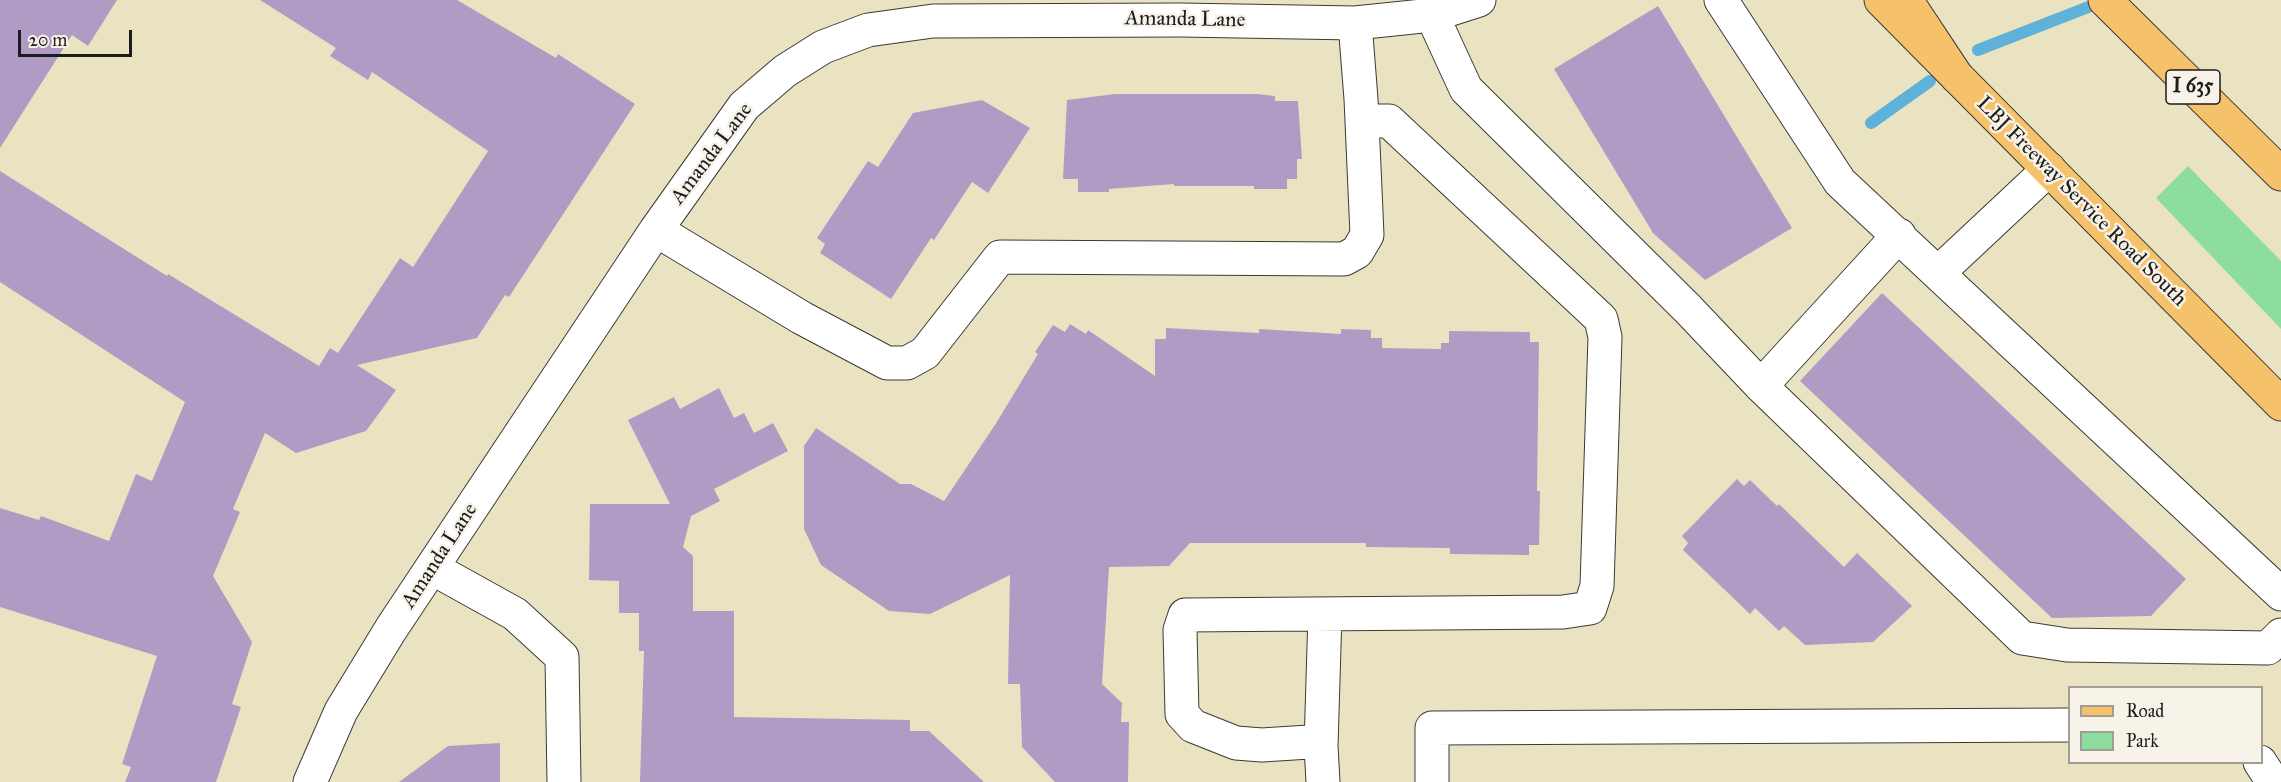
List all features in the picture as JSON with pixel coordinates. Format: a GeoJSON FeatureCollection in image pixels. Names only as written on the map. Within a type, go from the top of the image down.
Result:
{"type":"FeatureCollection","features":[{"type":"Feature","properties":{"kind":"main road","name":"LBJ Freeway Service Road South"},"geometry":{"type":"LineString","coordinates":[[1881,0],[2281,404]]}},
{"type":"Feature","properties":{"kind":"main road"},"geometry":{"type":"LineString","coordinates":[[1906,0],[1957,77]]}},
{"type":"Feature","properties":{"kind":"main road","name":"I 635"},"geometry":{"type":"LineString","coordinates":[[2106,0],[2281,174]]}},
{"type":"Feature","properties":{"kind":"street","name":"Amanda Lane"},"geometry":{"type":"LineString","coordinates":[[310,782],[342,711],[391,629],[656,230],[744,106],[785,71],[823,47],[868,30],[933,21],[1029,19],[1355,23],[1432,15],[1479,0]]}},
{"type":"Feature","properties":{"kind":"street"},"geometry":{"type":"LineString","coordinates":[[1721,0],[1840,182],[2281,594]]}},
{"type":"Feature","properties":{"kind":"street"},"geometry":{"type":"LineString","coordinates":[[1432,15],[1466,89],[1688,309],[1761,386],[2022,638],[2067,645],[2268,648],[2281,635]]}},
{"type":"Feature","properties":{"kind":"street"},"geometry":{"type":"LineString","coordinates":[[656,230],[802,318],[887,363],[907,363],[925,353],[1000,257],[1344,259],[1357,252],[1367,235],[1355,23]]}},
{"type":"Feature","properties":{"kind":"street"},"geometry":{"type":"LineString","coordinates":[[1321,746],[1310,742],[1262,745],[1236,743],[1193,726],[1182,714],[1180,630],[1185,615],[1563,612],[1590,608],[1597,586],[1605,337],[1601,319],[1389,121],[1362,121]]}},
{"type":"Feature","properties":{"kind":"street"},"geometry":{"type":"LineString","coordinates":[[1938,273],[2049,169]]}},
{"type":"Feature","properties":{"kind":"street"},"geometry":{"type":"LineString","coordinates":[[1761,386],[1899,235]]}},
{"type":"Feature","properties":{"kind":"street"},"geometry":{"type":"LineString","coordinates":[[432,568],[514,614],[562,657],[564,782]]}},
{"type":"Feature","properties":{"kind":"street"},"geometry":{"type":"LineString","coordinates":[[1323,782],[1321,746],[1325,614]]}},
{"type":"Feature","properties":{"kind":"street"},"geometry":{"type":"LineString","coordinates":[[1432,782],[1432,728],[2068,725]]}},
{"type":"Feature","properties":{"kind":"green space"},"geometry":{"type":"Polygon","coordinates":[[[2188,166],[2281,261],[2281,329],[2156,198],[2188,166]]]}},
{"type":"Feature","properties":{"kind":"building"},"geometry":{"type":"Polygon","coordinates":[[[0,0],[117,0],[88,46],[72,35],[0,148],[0,0]]]}},
{"type":"Feature","properties":{"kind":"building"},"geometry":{"type":"Polygon","coordinates":[[[260,0],[457,0],[556,58],[558,54],[635,104],[509,297],[505,295],[477,338],[357,365],[396,390],[366,431],[296,453],[265,433],[233,509],[240,512],[213,576],[252,642],[232,704],[241,707],[216,782],[125,782],[131,767],[122,764],[157,656],[0,607],[0,508],[39,520],[41,516],[109,541],[136,474],[152,481],[185,402],[0,282],[0,171],[167,276],[168,274],[319,366],[330,348],[338,353],[400,258],[413,267],[488,151],[372,72],[368,80],[330,56],[336,48],[260,0]]]}},
{"type":"Feature","properties":{"kind":"building"},"geometry":{"type":"Polygon","coordinates":[[[1658,6],[1792,228],[1705,280],[1653,233],[1554,69],[1658,6]]]}},
{"type":"Feature","properties":{"kind":"building"},"geometry":{"type":"Polygon","coordinates":[[[1115,94],[1257,94],[1275,96],[1275,101],[1298,101],[1302,159],[1297,159],[1297,179],[1287,179],[1287,189],[1254,189],[1254,186],[1174,186],[1174,184],[1109,189],[1109,192],[1078,192],[1078,179],[1063,179],[1067,100],[1115,94]]]}},
{"type":"Feature","properties":{"kind":"building"},"geometry":{"type":"Polygon","coordinates":[[[982,100],[1030,128],[988,193],[972,182],[934,240],[931,238],[891,299],[820,253],[825,244],[817,238],[868,161],[878,167],[913,113],[982,100]]]}},
{"type":"Feature","properties":{"kind":"building"},"geometry":{"type":"Polygon","coordinates":[[[1882,293],[2186,579],[2151,616],[2052,618],[1800,381],[1882,293]]]}},
{"type":"Feature","properties":{"kind":"building"},"geometry":{"type":"Polygon","coordinates":[[[1070,324],[1086,334],[1088,330],[1155,376],[1155,339],[1166,339],[1166,328],[1259,333],[1259,329],[1341,334],[1341,329],[1371,330],[1371,338],[1382,338],[1382,348],[1441,349],[1441,343],[1449,343],[1449,331],[1530,332],[1530,342],[1539,342],[1537,491],[1540,491],[1539,545],[1529,545],[1529,555],[1450,554],[1450,548],[1366,547],[1366,543],[1190,543],[1169,566],[1109,567],[1102,684],[1122,703],[1121,722],[1129,722],[1128,782],[1055,782],[1022,747],[1020,684],[1008,684],[1010,575],[930,614],[889,611],[821,565],[804,529],[804,446],[816,428],[900,484],[911,484],[944,501],[995,425],[1038,354],[1035,352],[1053,325],[1065,332],[1070,324]]]}},
{"type":"Feature","properties":{"kind":"building"},"geometry":{"type":"Polygon","coordinates":[[[719,388],[734,418],[744,413],[754,433],[773,423],[788,451],[714,489],[720,501],[691,516],[683,547],[693,556],[693,611],[734,611],[734,717],[910,720],[910,731],[929,731],[984,782],[640,782],[644,651],[639,651],[639,613],[619,613],[619,581],[589,580],[590,504],[670,504],[628,420],[674,397],[680,409],[719,388]]]}},
{"type":"Feature","properties":{"kind":"building"},"geometry":{"type":"Polygon","coordinates":[[[1737,479],[1744,486],[1750,480],[1777,506],[1779,504],[1844,567],[1857,553],[1912,606],[1873,642],[1805,645],[1784,626],[1779,631],[1755,608],[1750,614],[1683,550],[1688,543],[1682,536],[1737,479]]]}},
{"type":"Feature","properties":{"kind":"building"},"geometry":{"type":"Polygon","coordinates":[[[500,743],[500,782],[399,782],[448,746],[500,743]]]}},
{"type":"Feature","properties":{"kind":"waterway"},"geometry":{"type":"LineString","coordinates":[[1978,50],[2091,6]]}},
{"type":"Feature","properties":{"kind":"waterway"},"geometry":{"type":"LineString","coordinates":[[1871,123],[1930,81]]}}]}
